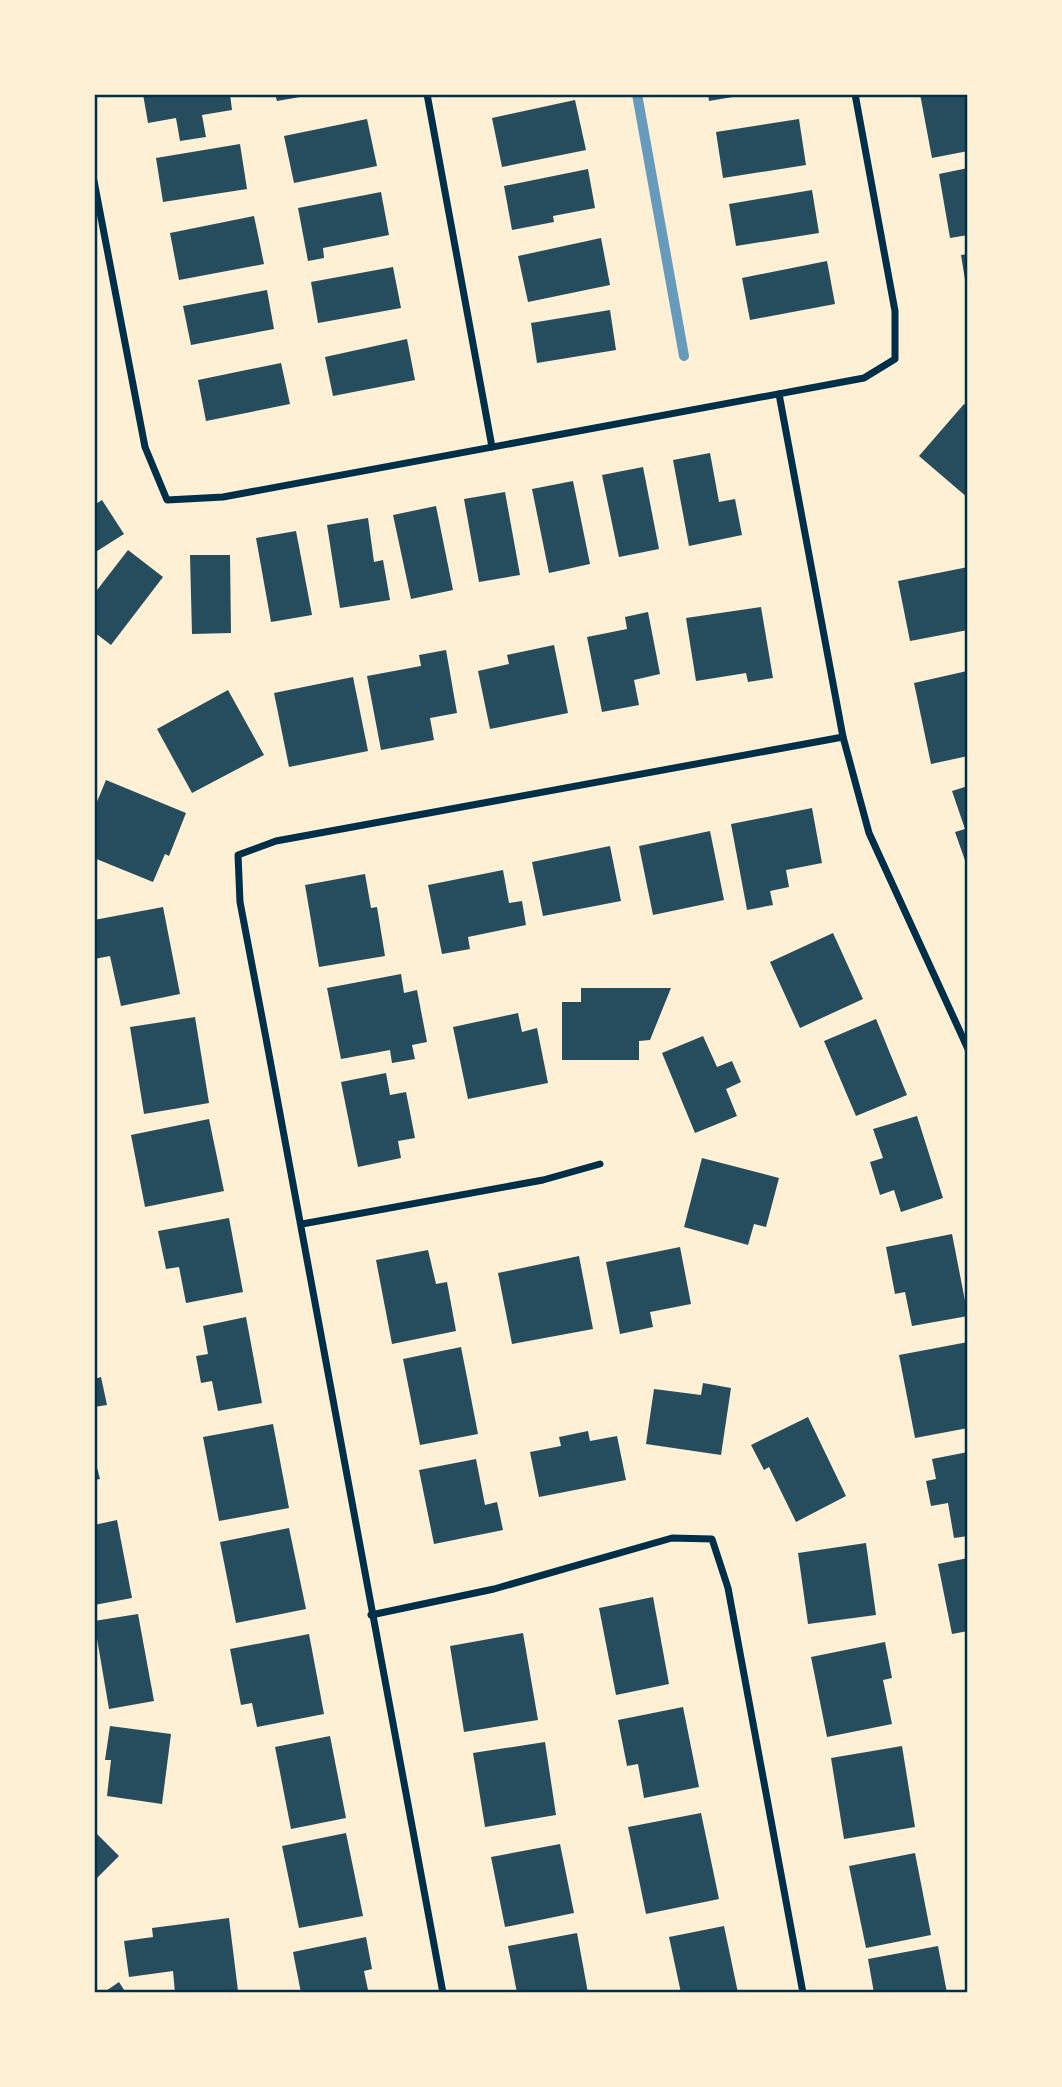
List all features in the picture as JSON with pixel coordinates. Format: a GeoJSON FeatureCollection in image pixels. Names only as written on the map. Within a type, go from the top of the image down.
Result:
{"type":"FeatureCollection","features":[{"type":"Feature","properties":{"kind":"street"},"geometry":{"type":"LineString","coordinates":[[427,94],[492,447]]}},
{"type":"Feature","properties":{"kind":"street"},"geometry":{"type":"LineString","coordinates":[[94,181],[145,447],[167,500],[223,497],[864,378],[895,359],[895,312],[855,94]]}},
{"type":"Feature","properties":{"kind":"street"},"geometry":{"type":"LineString","coordinates":[[779,394],[843,737],[869,833],[968,1049]]}},
{"type":"Feature","properties":{"kind":"street"},"geometry":{"type":"LineString","coordinates":[[443,1993],[240,902],[238,855],[276,841],[843,737]]}},
{"type":"Feature","properties":{"kind":"street"},"geometry":{"type":"LineString","coordinates":[[302,1224],[543,1180],[600,1164]]}},
{"type":"Feature","properties":{"kind":"street"},"geometry":{"type":"LineString","coordinates":[[371,1615],[494,1589],[672,1538],[712,1539],[728,1588],[803,1993]]}},
{"type":"Feature","properties":{"kind":"building"},"geometry":{"type":"Polygon","coordinates":[[[143,94],[230,94],[232,110],[202,115],[206,137],[180,141],[176,118],[148,123],[143,94]]]}},
{"type":"Feature","properties":{"kind":"building"},"geometry":{"type":"Polygon","coordinates":[[[275,94],[306,94],[306,96],[277,101],[275,94]]]}},
{"type":"Feature","properties":{"kind":"building"},"geometry":{"type":"Polygon","coordinates":[[[708,94],[739,94],[739,96],[709,101],[708,94]]]}},
{"type":"Feature","properties":{"kind":"building"},"geometry":{"type":"Polygon","coordinates":[[[920,94],[968,94],[968,151],[932,158],[920,94]]]}},
{"type":"Feature","properties":{"kind":"building"},"geometry":{"type":"Polygon","coordinates":[[[575,100],[586,150],[502,167],[492,118],[575,100]]]}},
{"type":"Feature","properties":{"kind":"building"},"geometry":{"type":"Polygon","coordinates":[[[367,119],[377,166],[294,183],[284,136],[367,119]]]}},
{"type":"Feature","properties":{"kind":"building"},"geometry":{"type":"Polygon","coordinates":[[[799,119],[806,165],[723,178],[716,132],[799,119]]]}},
{"type":"Feature","properties":{"kind":"building"},"geometry":{"type":"Polygon","coordinates":[[[240,144],[247,189],[163,202],[156,158],[240,144]]]}},
{"type":"Feature","properties":{"kind":"building"},"geometry":{"type":"Polygon","coordinates":[[[968,168],[968,235],[950,238],[939,174],[968,168]]]}},
{"type":"Feature","properties":{"kind":"building"},"geometry":{"type":"Polygon","coordinates":[[[588,169],[595,208],[553,216],[554,222],[512,230],[504,186],[588,169]]]}},
{"type":"Feature","properties":{"kind":"building"},"geometry":{"type":"Polygon","coordinates":[[[812,190],[819,233],[736,246],[729,204],[812,190]]]}},
{"type":"Feature","properties":{"kind":"building"},"geometry":{"type":"Polygon","coordinates":[[[381,192],[389,235],[323,248],[324,258],[308,261],[298,208],[381,192]]]}},
{"type":"Feature","properties":{"kind":"building"},"geometry":{"type":"Polygon","coordinates":[[[254,216],[264,264],[179,280],[170,233],[254,216]]]}},
{"type":"Feature","properties":{"kind":"building"},"geometry":{"type":"Polygon","coordinates":[[[601,238],[610,285],[528,302],[518,256],[601,238]]]}},
{"type":"Feature","properties":{"kind":"building"},"geometry":{"type":"Polygon","coordinates":[[[968,254],[968,286],[966,286],[961,255],[968,254]]]}},
{"type":"Feature","properties":{"kind":"building"},"geometry":{"type":"Polygon","coordinates":[[[827,261],[835,304],[750,320],[742,278],[827,261]]]}},
{"type":"Feature","properties":{"kind":"building"},"geometry":{"type":"Polygon","coordinates":[[[393,267],[401,308],[318,323],[311,282],[393,267]]]}},
{"type":"Feature","properties":{"kind":"building"},"geometry":{"type":"Polygon","coordinates":[[[267,290],[274,329],[191,345],[183,306],[267,290]]]}},
{"type":"Feature","properties":{"kind":"building"},"geometry":{"type":"Polygon","coordinates":[[[610,310],[616,350],[537,363],[531,323],[610,310]]]}},
{"type":"Feature","properties":{"kind":"building"},"geometry":{"type":"Polygon","coordinates":[[[407,339],[415,380],[333,396],[325,357],[407,339]]]}},
{"type":"Feature","properties":{"kind":"building"},"geometry":{"type":"Polygon","coordinates":[[[281,363],[290,404],[206,421],[198,380],[281,363]]]}},
{"type":"Feature","properties":{"kind":"building"},"geometry":{"type":"Polygon","coordinates":[[[964,404],[968,407],[968,498],[919,456],[964,404]]]}},
{"type":"Feature","properties":{"kind":"building"},"geometry":{"type":"Polygon","coordinates":[[[710,453],[719,502],[735,499],[742,535],[689,546],[673,460],[710,453]]]}},
{"type":"Feature","properties":{"kind":"building"},"geometry":{"type":"Polygon","coordinates":[[[643,467],[659,549],[619,557],[602,475],[643,467]]]}},
{"type":"Feature","properties":{"kind":"building"},"geometry":{"type":"Polygon","coordinates":[[[573,481],[590,564],[549,573],[532,489],[573,481]]]}},
{"type":"Feature","properties":{"kind":"building"},"geometry":{"type":"Polygon","coordinates":[[[505,492],[520,575],[479,582],[464,499],[505,492]]]}},
{"type":"Feature","properties":{"kind":"building"},"geometry":{"type":"Polygon","coordinates":[[[102,500],[124,534],[94,553],[94,505],[102,500]]]}},
{"type":"Feature","properties":{"kind":"building"},"geometry":{"type":"Polygon","coordinates":[[[436,506],[453,590],[411,599],[393,515],[436,506]]]}},
{"type":"Feature","properties":{"kind":"building"},"geometry":{"type":"Polygon","coordinates":[[[368,518],[374,562],[383,560],[390,600],[340,608],[327,525],[368,518]]]}},
{"type":"Feature","properties":{"kind":"building"},"geometry":{"type":"Polygon","coordinates":[[[296,531],[312,615],[271,622],[256,538],[296,531]]]}},
{"type":"Feature","properties":{"kind":"building"},"geometry":{"type":"Polygon","coordinates":[[[128,550],[163,577],[111,645],[94,632],[94,594],[128,550]]]}},
{"type":"Feature","properties":{"kind":"building"},"geometry":{"type":"Polygon","coordinates":[[[190,555],[230,555],[231,633],[192,634],[190,555]]]}},
{"type":"Feature","properties":{"kind":"building"},"geometry":{"type":"Polygon","coordinates":[[[968,567],[968,630],[910,641],[898,581],[968,567]]]}},
{"type":"Feature","properties":{"kind":"building"},"geometry":{"type":"Polygon","coordinates":[[[761,607],[773,678],[748,682],[746,673],[696,681],[686,618],[761,607]]]}},
{"type":"Feature","properties":{"kind":"building"},"geometry":{"type":"Polygon","coordinates":[[[648,612],[660,674],[634,680],[639,705],[602,712],[587,637],[627,629],[625,617],[648,612]]]}},
{"type":"Feature","properties":{"kind":"building"},"geometry":{"type":"Polygon","coordinates":[[[554,645],[568,713],[490,729],[478,671],[509,664],[507,655],[554,645]]]}},
{"type":"Feature","properties":{"kind":"building"},"geometry":{"type":"Polygon","coordinates":[[[446,650],[457,713],[430,718],[434,740],[381,750],[367,676],[421,666],[419,655],[446,650]]]}},
{"type":"Feature","properties":{"kind":"building"},"geometry":{"type":"Polygon","coordinates":[[[967,671],[968,756],[931,764],[914,683],[967,671]]]}},
{"type":"Feature","properties":{"kind":"building"},"geometry":{"type":"Polygon","coordinates":[[[353,677],[368,751],[289,767],[274,693],[353,677]]]}},
{"type":"Feature","properties":{"kind":"building"},"geometry":{"type":"Polygon","coordinates":[[[228,690],[264,755],[192,793],[157,729],[228,690]]]}},
{"type":"Feature","properties":{"kind":"building"},"geometry":{"type":"Polygon","coordinates":[[[106,780],[186,813],[169,856],[165,854],[153,882],[94,858],[94,809],[106,780]]]}},
{"type":"Feature","properties":{"kind":"building"},"geometry":{"type":"Polygon","coordinates":[[[968,786],[967,866],[955,832],[965,829],[952,791],[968,786]]]}},
{"type":"Feature","properties":{"kind":"building"},"geometry":{"type":"Polygon","coordinates":[[[812,808],[822,863],[786,870],[789,887],[770,891],[773,905],[747,910],[731,824],[812,808]]]}},
{"type":"Feature","properties":{"kind":"building"},"geometry":{"type":"Polygon","coordinates":[[[710,831],[724,900],[653,915],[639,846],[710,831]]]}},
{"type":"Feature","properties":{"kind":"building"},"geometry":{"type":"Polygon","coordinates":[[[610,846],[621,901],[543,916],[532,862],[610,846]]]}},
{"type":"Feature","properties":{"kind":"building"},"geometry":{"type":"Polygon","coordinates":[[[503,870],[509,903],[522,901],[526,925],[468,937],[470,949],[442,954],[428,885],[503,870]]]}},
{"type":"Feature","properties":{"kind":"building"},"geometry":{"type":"Polygon","coordinates":[[[365,874],[371,908],[377,907],[385,956],[319,967],[305,885],[365,874]]]}},
{"type":"Feature","properties":{"kind":"building"},"geometry":{"type":"Polygon","coordinates":[[[163,907],[180,994],[121,1006],[110,956],[94,959],[94,920],[163,907]]]}},
{"type":"Feature","properties":{"kind":"building"},"geometry":{"type":"Polygon","coordinates":[[[833,933],[863,999],[800,1028],[770,962],[833,933]]]}},
{"type":"Feature","properties":{"kind":"building"},"geometry":{"type":"Polygon","coordinates":[[[401,974],[404,993],[417,990],[427,1042],[412,1045],[415,1059],[392,1063],[390,1050],[341,1059],[327,988],[401,974]]]}},
{"type":"Feature","properties":{"kind":"building"},"geometry":{"type":"Polygon","coordinates":[[[581,988],[671,988],[650,1040],[639,1041],[639,1060],[562,1060],[562,1002],[581,1002],[581,988]]]}},
{"type":"Feature","properties":{"kind":"building"},"geometry":{"type":"Polygon","coordinates":[[[518,1013],[522,1032],[537,1028],[548,1083],[468,1099],[453,1027],[518,1013]]]}},
{"type":"Feature","properties":{"kind":"building"},"geometry":{"type":"Polygon","coordinates":[[[195,1017],[209,1103],[144,1114],[130,1027],[195,1017]]]}},
{"type":"Feature","properties":{"kind":"building"},"geometry":{"type":"Polygon","coordinates":[[[876,1019],[907,1095],[856,1116],[824,1041],[876,1019]]]}},
{"type":"Feature","properties":{"kind":"building"},"geometry":{"type":"Polygon","coordinates":[[[703,1036],[717,1067],[732,1061],[741,1082],[726,1089],[737,1116],[695,1133],[662,1053],[703,1036]]]}},
{"type":"Feature","properties":{"kind":"building"},"geometry":{"type":"Polygon","coordinates":[[[386,1073],[390,1095],[406,1092],[415,1138],[398,1141],[401,1158],[358,1167],[341,1082],[386,1073]]]}},
{"type":"Feature","properties":{"kind":"building"},"geometry":{"type":"Polygon","coordinates":[[[917,1116],[943,1198],[901,1212],[894,1190],[880,1195],[870,1162],[883,1158],[873,1129],[917,1116]]]}},
{"type":"Feature","properties":{"kind":"building"},"geometry":{"type":"Polygon","coordinates":[[[209,1119],[224,1191],[145,1207],[131,1135],[209,1119]]]}},
{"type":"Feature","properties":{"kind":"building"},"geometry":{"type":"Polygon","coordinates":[[[702,1158],[779,1178],[766,1227],[754,1224],[748,1245],[684,1227],[702,1158]]]}},
{"type":"Feature","properties":{"kind":"building"},"geometry":{"type":"Polygon","coordinates":[[[229,1218],[243,1292],[186,1303],[179,1267],[166,1269],[158,1231],[229,1218]]]}},
{"type":"Feature","properties":{"kind":"building"},"geometry":{"type":"Polygon","coordinates":[[[952,1234],[968,1316],[912,1326],[905,1292],[895,1294],[886,1247],[952,1234]]]}},
{"type":"Feature","properties":{"kind":"building"},"geometry":{"type":"Polygon","coordinates":[[[680,1247],[691,1304],[650,1312],[653,1327],[620,1334],[606,1262],[680,1247]]]}},
{"type":"Feature","properties":{"kind":"building"},"geometry":{"type":"Polygon","coordinates":[[[428,1250],[436,1284],[447,1282],[456,1331],[392,1344],[376,1260],[428,1250]]]}},
{"type":"Feature","properties":{"kind":"building"},"geometry":{"type":"Polygon","coordinates":[[[579,1256],[593,1329],[512,1344],[498,1273],[579,1256]]]}},
{"type":"Feature","properties":{"kind":"building"},"geometry":{"type":"Polygon","coordinates":[[[246,1317],[262,1403],[218,1411],[212,1381],[201,1383],[196,1356],[208,1354],[203,1326],[246,1317]]]}},
{"type":"Feature","properties":{"kind":"building"},"geometry":{"type":"Polygon","coordinates":[[[968,1342],[968,1428],[915,1438],[899,1355],[968,1342]]]}},
{"type":"Feature","properties":{"kind":"building"},"geometry":{"type":"Polygon","coordinates":[[[461,1347],[478,1434],[420,1445],[403,1359],[461,1347]]]}},
{"type":"Feature","properties":{"kind":"building"},"geometry":{"type":"Polygon","coordinates":[[[101,1377],[107,1405],[94,1407],[94,1379],[101,1377]]]}},
{"type":"Feature","properties":{"kind":"building"},"geometry":{"type":"Polygon","coordinates":[[[703,1383],[731,1388],[721,1455],[646,1444],[654,1389],[701,1395],[703,1383]]]}},
{"type":"Feature","properties":{"kind":"building"},"geometry":{"type":"Polygon","coordinates":[[[808,1417],[846,1496],[796,1522],[769,1467],[764,1470],[751,1445],[808,1417]]]}},
{"type":"Feature","properties":{"kind":"building"},"geometry":{"type":"Polygon","coordinates":[[[273,1424],[289,1508],[219,1521],[203,1437],[273,1424]]]}},
{"type":"Feature","properties":{"kind":"building"},"geometry":{"type":"Polygon","coordinates":[[[588,1431],[590,1441],[617,1436],[626,1480],[539,1497],[530,1452],[561,1446],[559,1437],[588,1431]]]}},
{"type":"Feature","properties":{"kind":"building"},"geometry":{"type":"Polygon","coordinates":[[[968,1452],[968,1536],[954,1538],[948,1503],[931,1506],[926,1481],[936,1479],[932,1459],[968,1452]]]}},
{"type":"Feature","properties":{"kind":"building"},"geometry":{"type":"Polygon","coordinates":[[[94,1456],[100,1479],[94,1480],[94,1456]]]}},
{"type":"Feature","properties":{"kind":"building"},"geometry":{"type":"Polygon","coordinates":[[[476,1459],[485,1505],[497,1502],[503,1530],[434,1544],[419,1470],[476,1459]]]}},
{"type":"Feature","properties":{"kind":"building"},"geometry":{"type":"Polygon","coordinates":[[[117,1520],[132,1598],[94,1605],[94,1525],[117,1520]]]}},
{"type":"Feature","properties":{"kind":"building"},"geometry":{"type":"Polygon","coordinates":[[[289,1528],[306,1609],[236,1623],[220,1542],[289,1528]]]}},
{"type":"Feature","properties":{"kind":"building"},"geometry":{"type":"Polygon","coordinates":[[[866,1543],[876,1615],[808,1624],[798,1553],[866,1543]]]}},
{"type":"Feature","properties":{"kind":"building"},"geometry":{"type":"Polygon","coordinates":[[[968,1558],[968,1631],[952,1634],[938,1564],[968,1558]]]}},
{"type":"Feature","properties":{"kind":"building"},"geometry":{"type":"Polygon","coordinates":[[[653,1597],[669,1684],[616,1695],[599,1608],[653,1597]]]}},
{"type":"Feature","properties":{"kind":"building"},"geometry":{"type":"Polygon","coordinates":[[[138,1614],[154,1701],[109,1709],[94,1621],[138,1614]]]}},
{"type":"Feature","properties":{"kind":"building"},"geometry":{"type":"Polygon","coordinates":[[[523,1633],[538,1720],[464,1732],[450,1646],[523,1633]]]}},
{"type":"Feature","properties":{"kind":"building"},"geometry":{"type":"Polygon","coordinates":[[[309,1634],[324,1714],[257,1727],[252,1703],[241,1705],[230,1649],[309,1634]]]}},
{"type":"Feature","properties":{"kind":"building"},"geometry":{"type":"Polygon","coordinates":[[[885,1642],[892,1678],[883,1680],[892,1724],[827,1737],[811,1657],[885,1642]]]}},
{"type":"Feature","properties":{"kind":"building"},"geometry":{"type":"Polygon","coordinates":[[[683,1707],[699,1787],[644,1798],[638,1764],[627,1766],[618,1720],[683,1707]]]}},
{"type":"Feature","properties":{"kind":"building"},"geometry":{"type":"Polygon","coordinates":[[[110,1726],[171,1734],[162,1804],[107,1796],[111,1760],[105,1760],[110,1726]]]}},
{"type":"Feature","properties":{"kind":"building"},"geometry":{"type":"Polygon","coordinates":[[[330,1736],[346,1818],[291,1829],[275,1747],[330,1736]]]}},
{"type":"Feature","properties":{"kind":"building"},"geometry":{"type":"Polygon","coordinates":[[[545,1742],[556,1815],[485,1827],[473,1753],[545,1742]]]}},
{"type":"Feature","properties":{"kind":"building"},"geometry":{"type":"Polygon","coordinates":[[[902,1746],[915,1827],[844,1839],[831,1758],[902,1746]]]}},
{"type":"Feature","properties":{"kind":"building"},"geometry":{"type":"Polygon","coordinates":[[[701,1813],[719,1899],[646,1914],[628,1827],[701,1813]]]}},
{"type":"Feature","properties":{"kind":"building"},"geometry":{"type":"Polygon","coordinates":[[[94,1831],[119,1856],[94,1881],[94,1831]]]}},
{"type":"Feature","properties":{"kind":"building"},"geometry":{"type":"Polygon","coordinates":[[[346,1833],[363,1916],[299,1928],[282,1846],[346,1833]]]}},
{"type":"Feature","properties":{"kind":"building"},"geometry":{"type":"Polygon","coordinates":[[[560,1844],[574,1913],[505,1927],[491,1857],[560,1844]]]}},
{"type":"Feature","properties":{"kind":"building"},"geometry":{"type":"Polygon","coordinates":[[[915,1853],[931,1935],[866,1948],[849,1866],[915,1853]]]}},
{"type":"Feature","properties":{"kind":"building"},"geometry":{"type":"Polygon","coordinates":[[[229,1918],[238,1991],[175,1993],[173,1971],[129,1977],[124,1941],[153,1937],[152,1928],[229,1918]]]}},
{"type":"Feature","properties":{"kind":"building"},"geometry":{"type":"Polygon","coordinates":[[[724,1926],[738,1993],[681,1993],[669,1937],[724,1926]]]}},
{"type":"Feature","properties":{"kind":"building"},"geometry":{"type":"Polygon","coordinates":[[[577,1933],[588,1993],[517,1993],[508,1946],[577,1933]]]}},
{"type":"Feature","properties":{"kind":"building"},"geometry":{"type":"Polygon","coordinates":[[[366,1937],[372,1969],[364,1971],[368,1990],[362,1993],[301,1993],[293,1952],[366,1937]]]}},
{"type":"Feature","properties":{"kind":"building"},"geometry":{"type":"Polygon","coordinates":[[[938,1946],[947,1993],[874,1993],[868,1959],[938,1946]]]}},
{"type":"Feature","properties":{"kind":"building"},"geometry":{"type":"Polygon","coordinates":[[[119,1982],[126,1993],[103,1993],[119,1982]]]}},
{"type":"Feature","properties":{"kind":"waterway"},"geometry":{"type":"LineString","coordinates":[[637,94],[684,356]]}}]}
